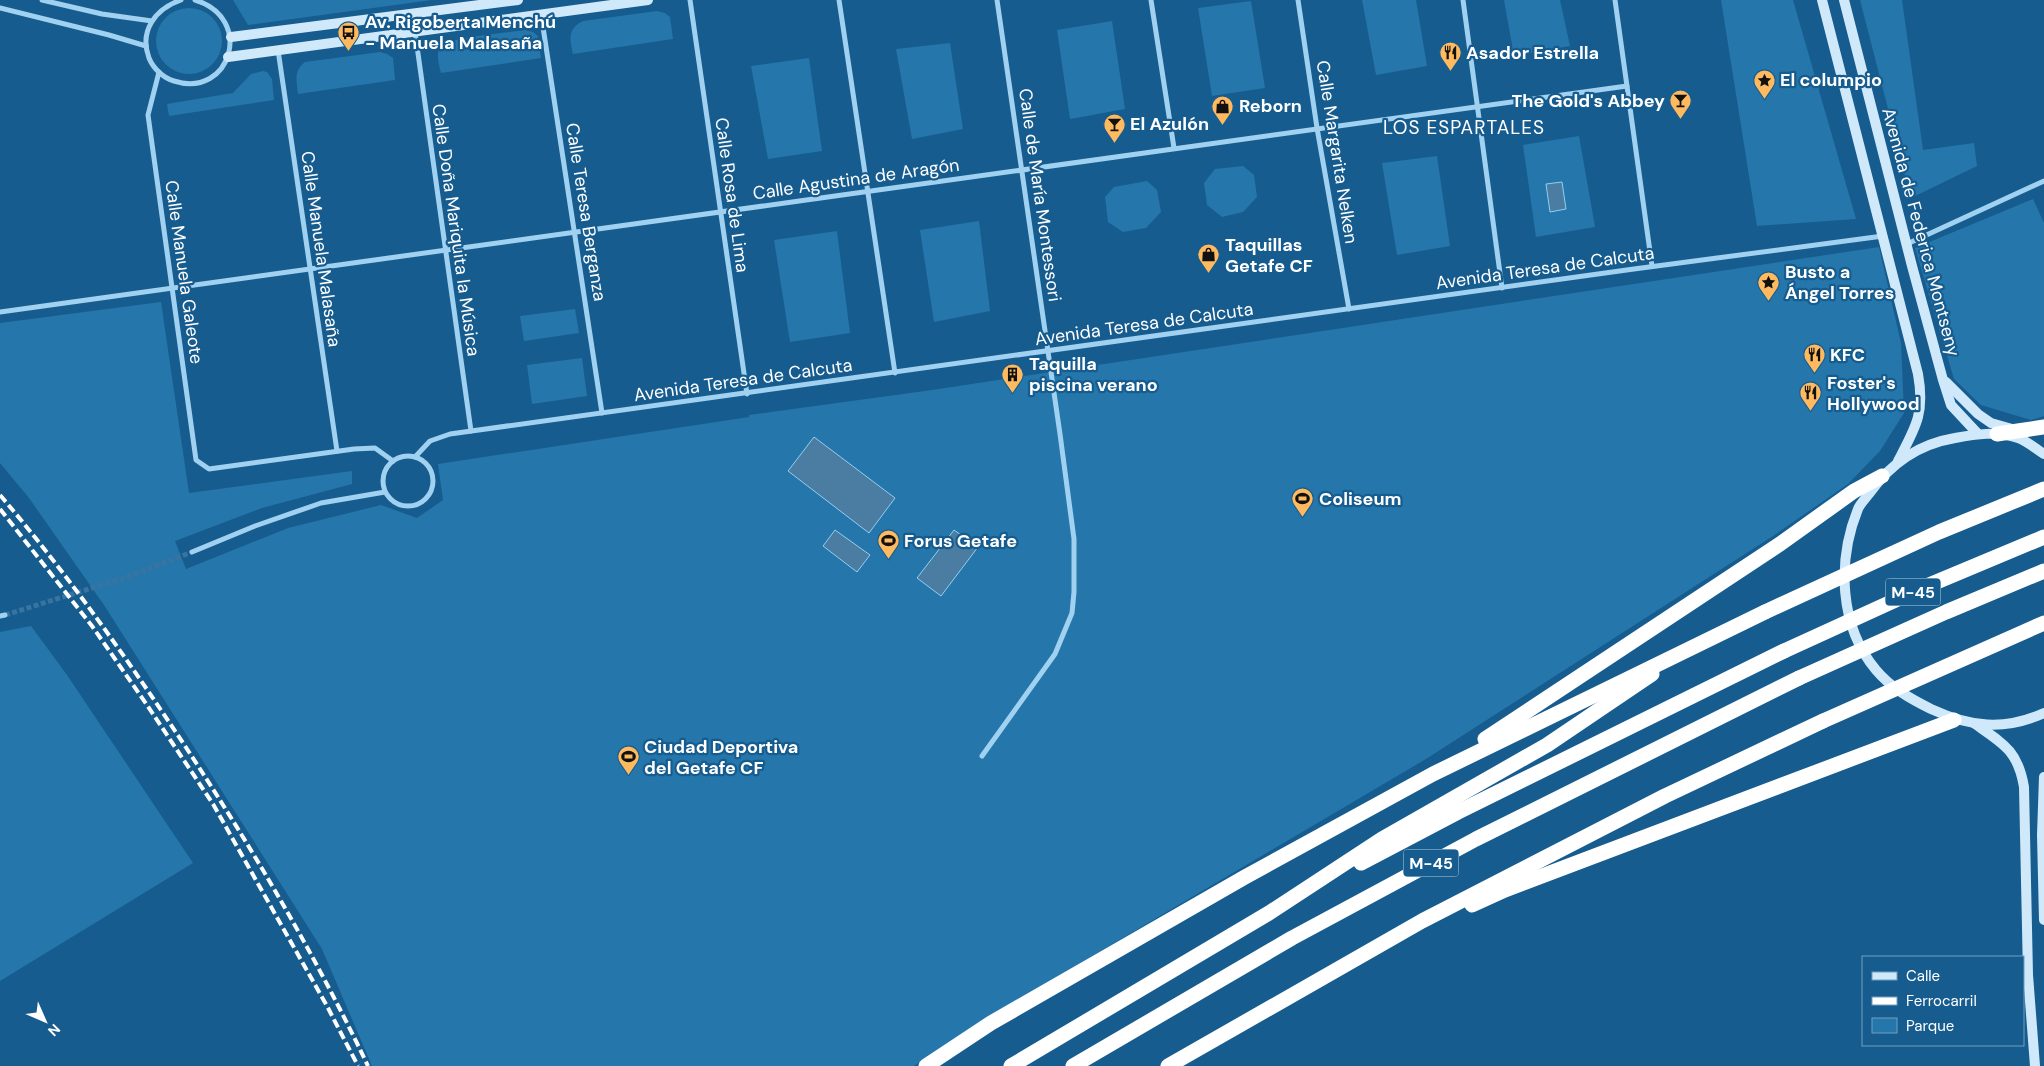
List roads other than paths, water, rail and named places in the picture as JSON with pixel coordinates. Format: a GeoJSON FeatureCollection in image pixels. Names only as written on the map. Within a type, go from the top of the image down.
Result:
{"type":"FeatureCollection","features":[{"type":"Feature","properties":{"kind":"highway"},"geometry":{"type":"LineString","coordinates":[[1997,434],[2044,427]]}},
{"type":"Feature","properties":{"kind":"highway"},"geometry":{"type":"LineString","coordinates":[[1433,774],[1780,544],[1854,491],[1882,476]]}},
{"type":"Feature","properties":{"kind":"highway"},"geometry":{"type":"LineString","coordinates":[[926,1066],[992,1023],[1245,877],[1433,774],[1765,612],[1939,532],[2044,488]]}},
{"type":"Feature","properties":{"kind":"highway","name":"M-45"},"geometry":{"type":"LineString","coordinates":[[1011,1066],[1269,913],[1458,812],[1784,651],[1922,588],[2044,537]]}},
{"type":"Feature","properties":{"kind":"highway","name":"M-45"},"geometry":{"type":"LineString","coordinates":[[1072,1066],[1292,938],[1467,844],[1800,678],[1946,612],[2044,571]]}},
{"type":"Feature","properties":{"kind":"highway"},"geometry":{"type":"LineString","coordinates":[[1168,1066],[1422,921],[1665,796],[1823,721],[2044,623]]}},
{"type":"Feature","properties":{"kind":"highway"},"geometry":{"type":"LineString","coordinates":[[1269,913],[1382,839],[1548,745],[1701,642]]}},
{"type":"Feature","properties":{"kind":"highway"},"geometry":{"type":"LineString","coordinates":[[1382,944],[1505,890],[1954,720]]}},
{"type":"Feature","properties":{"kind":"street"},"geometry":{"type":"LineString","coordinates":[[42,0],[102,14],[152,21]]}},
{"type":"Feature","properties":{"kind":"street"},"geometry":{"type":"LineString","coordinates":[[181,0],[159,11],[152,21],[146,37],[146,46],[150,60],[158,72],[170,80],[184,84],[198,84],[210,78],[221,69],[228,57],[231,37],[223,17],[206,2],[195,0]]}},
{"type":"Feature","properties":{"kind":"street"},"geometry":{"type":"LineString","coordinates":[[231,37],[518,0]]}},
{"type":"Feature","properties":{"kind":"street"},"geometry":{"type":"LineString","coordinates":[[228,57],[648,0]]}},
{"type":"Feature","properties":{"kind":"street","name":"Calle Rosa de Lima"},"geometry":{"type":"LineString","coordinates":[[690,0],[747,394]]}},
{"type":"Feature","properties":{"kind":"street"},"geometry":{"type":"LineString","coordinates":[[839,0],[895,373]]}},
{"type":"Feature","properties":{"kind":"street","name":"Calle de María Montessori"},"geometry":{"type":"LineString","coordinates":[[982,756],[1055,654],[1072,613],[1074,592],[1074,539],[1023,170],[997,0]]}},
{"type":"Feature","properties":{"kind":"street"},"geometry":{"type":"LineString","coordinates":[[1151,0],[1174,148]]}},
{"type":"Feature","properties":{"kind":"street","name":"Calle Margarita Nelken"},"geometry":{"type":"LineString","coordinates":[[1298,0],[1317,128],[1349,309]]}},
{"type":"Feature","properties":{"kind":"street"},"geometry":{"type":"LineString","coordinates":[[1463,0],[1502,288]]}},
{"type":"Feature","properties":{"kind":"street"},"geometry":{"type":"LineString","coordinates":[[1615,0],[1652,266]]}},
{"type":"Feature","properties":{"kind":"street","name":"Avenida de Federica Montseny"},"geometry":{"type":"LineString","coordinates":[[1822,0],[1884,236],[1921,392],[1920,415],[1915,430],[1898,462]]}},
{"type":"Feature","properties":{"kind":"street","name":"Avenida de Federica Montseny"},"geometry":{"type":"LineString","coordinates":[[1844,0],[1943,380],[1951,405],[1978,434]]}},
{"type":"Feature","properties":{"kind":"street"},"geometry":{"type":"LineString","coordinates":[[0,8],[110,34],[146,46]]}},
{"type":"Feature","properties":{"kind":"street","name":"Calle Teresa Berganza"},"geometry":{"type":"LineString","coordinates":[[541,14],[576,233],[602,413]]}},
{"type":"Feature","properties":{"kind":"street","name":"Calle Doña Mariquita la Música"},"geometry":{"type":"LineString","coordinates":[[415,32],[471,432]]}},
{"type":"Feature","properties":{"kind":"street","name":"Calle Manuela Malasaña"},"geometry":{"type":"LineString","coordinates":[[278,50],[337,451]]}},
{"type":"Feature","properties":{"kind":"street","name":"Calle Manuela Galeote"},"geometry":{"type":"LineString","coordinates":[[158,72],[148,115],[174,289],[196,460],[209,469],[337,451]]}},
{"type":"Feature","properties":{"kind":"street","name":"Calle Agustina de Aragón"},"geometry":{"type":"LineString","coordinates":[[0,312],[311,272],[720,212],[1627,86]]}},
{"type":"Feature","properties":{"kind":"street"},"geometry":{"type":"LineString","coordinates":[[1907,244],[2044,181]]}},
{"type":"Feature","properties":{"kind":"street","name":"Avenida Teresa de Calcuta"},"geometry":{"type":"LineString","coordinates":[[415,457],[430,441],[450,434],[1652,266],[1884,236]]}},
{"type":"Feature","properties":{"kind":"street"},"geometry":{"type":"LineString","coordinates":[[1943,380],[1978,414],[1991,423],[2018,431]]}},
{"type":"Feature","properties":{"kind":"street"},"geometry":{"type":"LineString","coordinates":[[2044,454],[2019,439],[1997,434],[1978,434],[1936,441],[1898,462],[1882,476],[1859,508],[1846,552],[1845,600],[1854,635],[1876,670],[1906,697],[1954,720],[1975,724],[2004,725],[2026,720],[2044,713]]}},
{"type":"Feature","properties":{"kind":"street"},"geometry":{"type":"LineString","coordinates":[[337,451],[375,448],[393,461]]}},
{"type":"Feature","properties":{"kind":"street"},"geometry":{"type":"LineString","coordinates":[[408,456],[415,457],[428,467],[432,474],[433,482],[427,497],[413,506],[404,506],[397,503],[385,492],[383,475],[393,461],[408,456]]}},
{"type":"Feature","properties":{"kind":"street"},"geometry":{"type":"LineString","coordinates":[[192,552],[255,526],[321,503],[385,492]]}},
{"type":"Feature","properties":{"kind":"street"},"geometry":{"type":"LineString","coordinates":[[1975,724],[1999,741],[2015,756],[2022,775],[2024,787],[2028,975],[2035,1066]]}},
{"type":"Feature","properties":{"kind":"street"},"geometry":{"type":"LineString","coordinates":[[2044,777],[2042,835],[2044,920]]}},
{"type":"Feature","properties":{"kind":"tunnel"},"geometry":{"type":"LineString","coordinates":[[5,615],[121,579],[192,552]]}},
{"type":"Feature","properties":{"kind":"railway"},"geometry":{"type":"LineString","coordinates":[[0,495],[43,547],[103,627],[218,796],[297,929],[368,1066]]}},
{"type":"Feature","properties":{"kind":"railway"},"geometry":{"type":"LineString","coordinates":[[0,509],[92,626],[213,804],[327,1006],[358,1066]]}},
{"type":"Feature","properties":{"kind":"place","name":"Av. Rigoberta Menchú - Manuela Malasaña"},"geometry":{"type":"Point","coordinates":[349,51]}},
{"type":"Feature","properties":{"kind":"place","name":"Asador Estrella"},"geometry":{"type":"Point","coordinates":[1450,72]}},
{"type":"Feature","properties":{"kind":"place","name":"El columpio"},"geometry":{"type":"Point","coordinates":[1764,99]}},
{"type":"Feature","properties":{"kind":"place","name":"The Gold's Abbey"},"geometry":{"type":"Point","coordinates":[1681,120]}},
{"type":"Feature","properties":{"kind":"place","name":"Reborn"},"geometry":{"type":"Point","coordinates":[1223,125]}},
{"type":"Feature","properties":{"kind":"place","name":"El Azulón"},"geometry":{"type":"Point","coordinates":[1114,143]}},
{"type":"Feature","properties":{"kind":"place","name":"Taquillas Getafe CF"},"geometry":{"type":"Point","coordinates":[1209,274]}},
{"type":"Feature","properties":{"kind":"place","name":"Busto a Ángel Torres"},"geometry":{"type":"Point","coordinates":[1769,301]}},
{"type":"Feature","properties":{"kind":"place","name":"KFC"},"geometry":{"type":"Point","coordinates":[1814,374]}},
{"type":"Feature","properties":{"kind":"place","name":"Taquilla piscina verano"},"geometry":{"type":"Point","coordinates":[1013,393]}},
{"type":"Feature","properties":{"kind":"place","name":"Foster's Hollywood"},"geometry":{"type":"Point","coordinates":[1811,412]}},
{"type":"Feature","properties":{"kind":"place","name":"Coliseum"},"geometry":{"type":"Point","coordinates":[1303,518]}},
{"type":"Feature","properties":{"kind":"place","name":"Forus Getafe"},"geometry":{"type":"Point","coordinates":[888,560]}},
{"type":"Feature","properties":{"kind":"place","name":"Ciudad Deportiva del Getafe CF"},"geometry":{"type":"Point","coordinates":[628,776]}},
{"type":"Feature","properties":{"kind":"district","name":"LOS ESPARTALES"},"geometry":{"type":"Point","coordinates":[1464,127]}}]}
